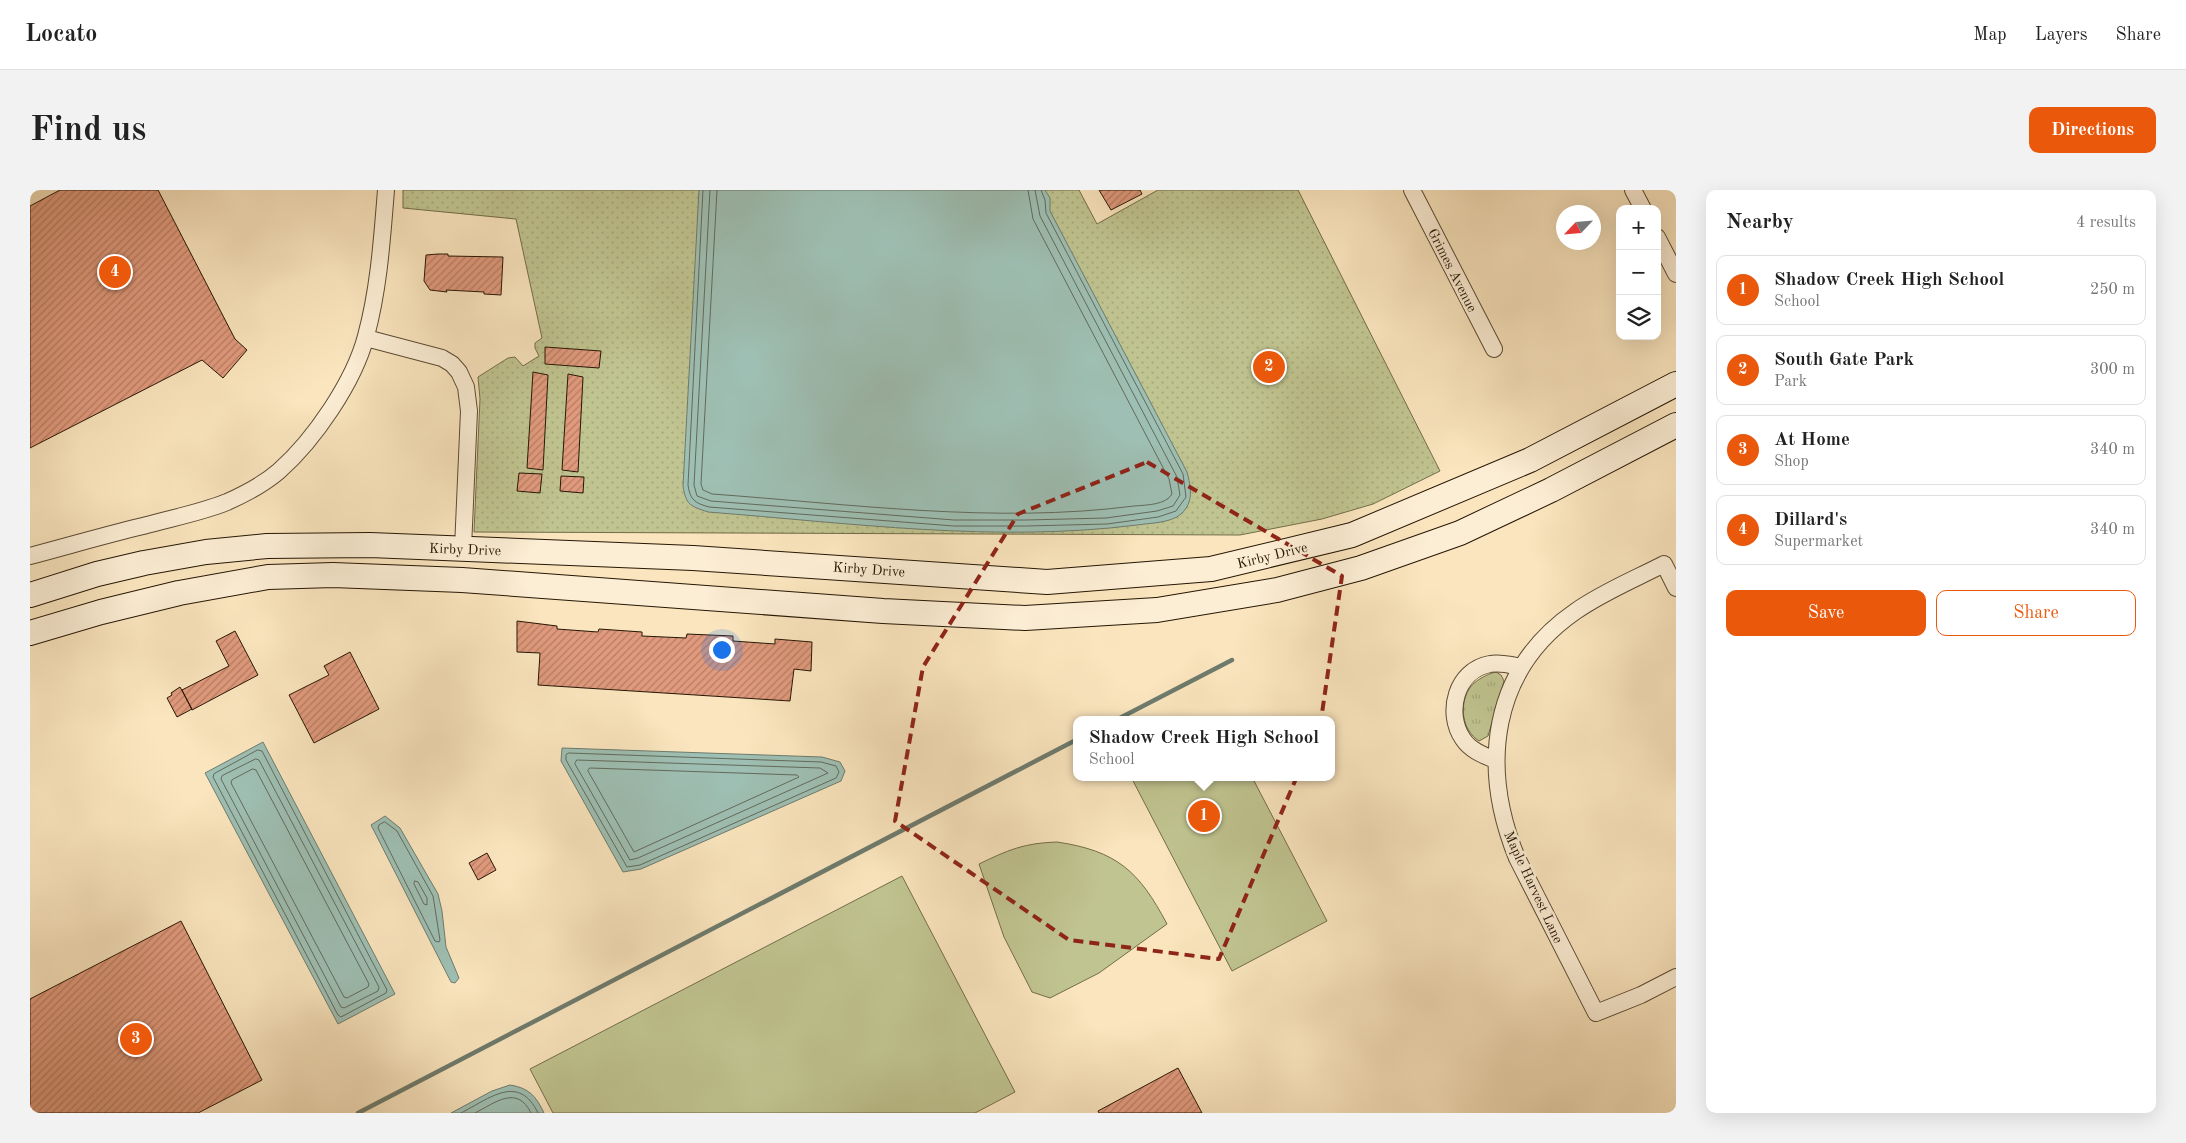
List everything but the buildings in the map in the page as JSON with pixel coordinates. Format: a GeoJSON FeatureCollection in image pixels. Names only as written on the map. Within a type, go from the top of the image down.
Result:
{"type":"FeatureCollection","features":[{"type":"Feature","properties":{"kind":"main road","name":"Kirby Drive"},"geometry":{"type":"LineString","coordinates":[[30,595],[97,574],[144,563],[206,552],[267,546],[370,545],[693,558],[1048,582],[1211,569],[1352,535],[1530,460],[1676,384]]}},
{"type":"Feature","properties":{"kind":"main road"},"geometry":{"type":"LineString","coordinates":[[30,633],[100,612],[179,593],[268,577],[333,576],[462,580],[883,611],[1025,618],[1156,610],[1277,590],[1361,568],[1460,533],[1551,490],[1676,425]]}},
{"type":"Feature","properties":{"kind":"main road"},"geometry":{"type":"LineString","coordinates":[[267,546],[268,577]]}},
{"type":"Feature","properties":{"kind":"main road"},"geometry":{"type":"LineString","coordinates":[[462,580],[463,548]]}},
{"type":"Feature","properties":{"kind":"main road"},"geometry":{"type":"LineString","coordinates":[[1270,555],[1277,590]]}},
{"type":"Feature","properties":{"kind":"street"},"geometry":{"type":"LineString","coordinates":[[30,556],[189,514],[226,502],[259,486],[278,472],[318,429],[340,394],[366,338],[380,260],[386,190]]}},
{"type":"Feature","properties":{"kind":"street","name":"Grimes Avenue"},"geometry":{"type":"LineString","coordinates":[[1412,190],[1494,349]]}},
{"type":"Feature","properties":{"kind":"street"},"geometry":{"type":"LineString","coordinates":[[1633,190],[1641,205]]}},
{"type":"Feature","properties":{"kind":"street"},"geometry":{"type":"LineString","coordinates":[[1661,243],[1674,264]]}},
{"type":"Feature","properties":{"kind":"street"},"geometry":{"type":"LineString","coordinates":[[366,338],[442,358],[452,364],[466,387],[469,411],[463,548]]}},
{"type":"Feature","properties":{"kind":"street","name":"Maple Harvest Lane"},"geometry":{"type":"LineString","coordinates":[[1676,588],[1664,564],[1576,611],[1544,640],[1521,668],[1501,717],[1495,760],[1500,809],[1507,833],[1517,858],[1596,1013],[1641,996],[1676,977]]}},
{"type":"Feature","properties":{"kind":"street"},"geometry":{"type":"LineString","coordinates":[[1495,760],[1473,749],[1462,738],[1455,714],[1456,694],[1466,678],[1481,667],[1494,664],[1521,668]]}},
{"type":"Feature","properties":{"kind":"highlighted area"},"geometry":{"type":"Polygon","coordinates":[[[1147,462],[1342,576],[1321,720],[1219,959],[1069,940],[895,821],[923,667],[1018,514],[1147,462]]]}},
{"type":"Feature","properties":{"kind":"green space"},"geometry":{"type":"Polygon","coordinates":[[[403,190],[1079,190],[1097,224],[1158,190],[1298,190],[1440,471],[1373,504],[1322,519],[1240,535],[474,532],[480,399],[478,377],[508,358],[515,357],[523,366],[539,356],[535,343],[542,338],[516,219],[403,208],[403,190]]]}},
{"type":"Feature","properties":{"kind":"green space"},"geometry":{"type":"Polygon","coordinates":[[[1496,672],[1501,675],[1504,681],[1488,736],[1479,741],[1469,731],[1466,724],[1463,710],[1464,703],[1469,689],[1474,683],[1496,672]]]}},
{"type":"Feature","properties":{"kind":"green space"},"geometry":{"type":"Polygon","coordinates":[[[1133,781],[1254,781],[1327,921],[1232,971],[1133,781]]]}},
{"type":"Feature","properties":{"kind":"green space"},"geometry":{"type":"Polygon","coordinates":[[[1057,842],[1096,851],[1124,866],[1146,890],[1167,924],[1099,973],[1050,998],[1032,992],[1004,937],[979,864],[1016,848],[1057,842]]]}},
{"type":"Feature","properties":{"kind":"green space"},"geometry":{"type":"Polygon","coordinates":[[[902,876],[1015,1092],[975,1113],[553,1113],[530,1069],[902,876]]]}},
{"type":"Feature","properties":{"kind":"water"},"geometry":{"type":"Polygon","coordinates":[[[699,190],[1045,190],[1050,198],[1050,211],[1187,472],[1190,484],[1190,500],[1188,505],[1177,517],[1160,522],[1084,530],[1030,532],[976,532],[869,526],[708,512],[693,506],[687,501],[683,486],[699,190]]]}},
{"type":"Feature","properties":{"kind":"water"},"geometry":{"type":"Polygon","coordinates":[[[263,742],[395,994],[338,1024],[205,773],[263,742]]]}},
{"type":"Feature","properties":{"kind":"water"},"geometry":{"type":"Polygon","coordinates":[[[562,748],[822,757],[840,762],[845,771],[841,781],[641,869],[623,872],[561,761],[562,748]]]}},
{"type":"Feature","properties":{"kind":"water"},"geometry":{"type":"Polygon","coordinates":[[[385,816],[400,828],[438,894],[446,947],[459,978],[455,983],[451,982],[371,825],[385,816]]]}},
{"type":"Feature","properties":{"kind":"water"},"geometry":{"type":"Polygon","coordinates":[[[510,1085],[522,1088],[531,1094],[544,1113],[451,1113],[492,1091],[510,1085]]]}},
{"type":"Feature","properties":{"kind":"waterway"},"geometry":{"type":"LineString","coordinates":[[1124,716],[1232,660]]}},
{"type":"Feature","properties":{"kind":"waterway"},"geometry":{"type":"LineString","coordinates":[[358,1113],[1073,742]]}},
{"type":"Feature","properties":{"kind":"place","name":"Dillard's"},"geometry":{"type":"Point","coordinates":[115,272]}},
{"type":"Feature","properties":{"kind":"place","name":"South Gate Park"},"geometry":{"type":"Point","coordinates":[1269,367]}},
{"type":"Feature","properties":{"kind":"place","name":"Shadow Creek High School"},"geometry":{"type":"Point","coordinates":[1204,816]}},
{"type":"Feature","properties":{"kind":"place","name":"At Home"},"geometry":{"type":"Point","coordinates":[136,1039]}}]}
